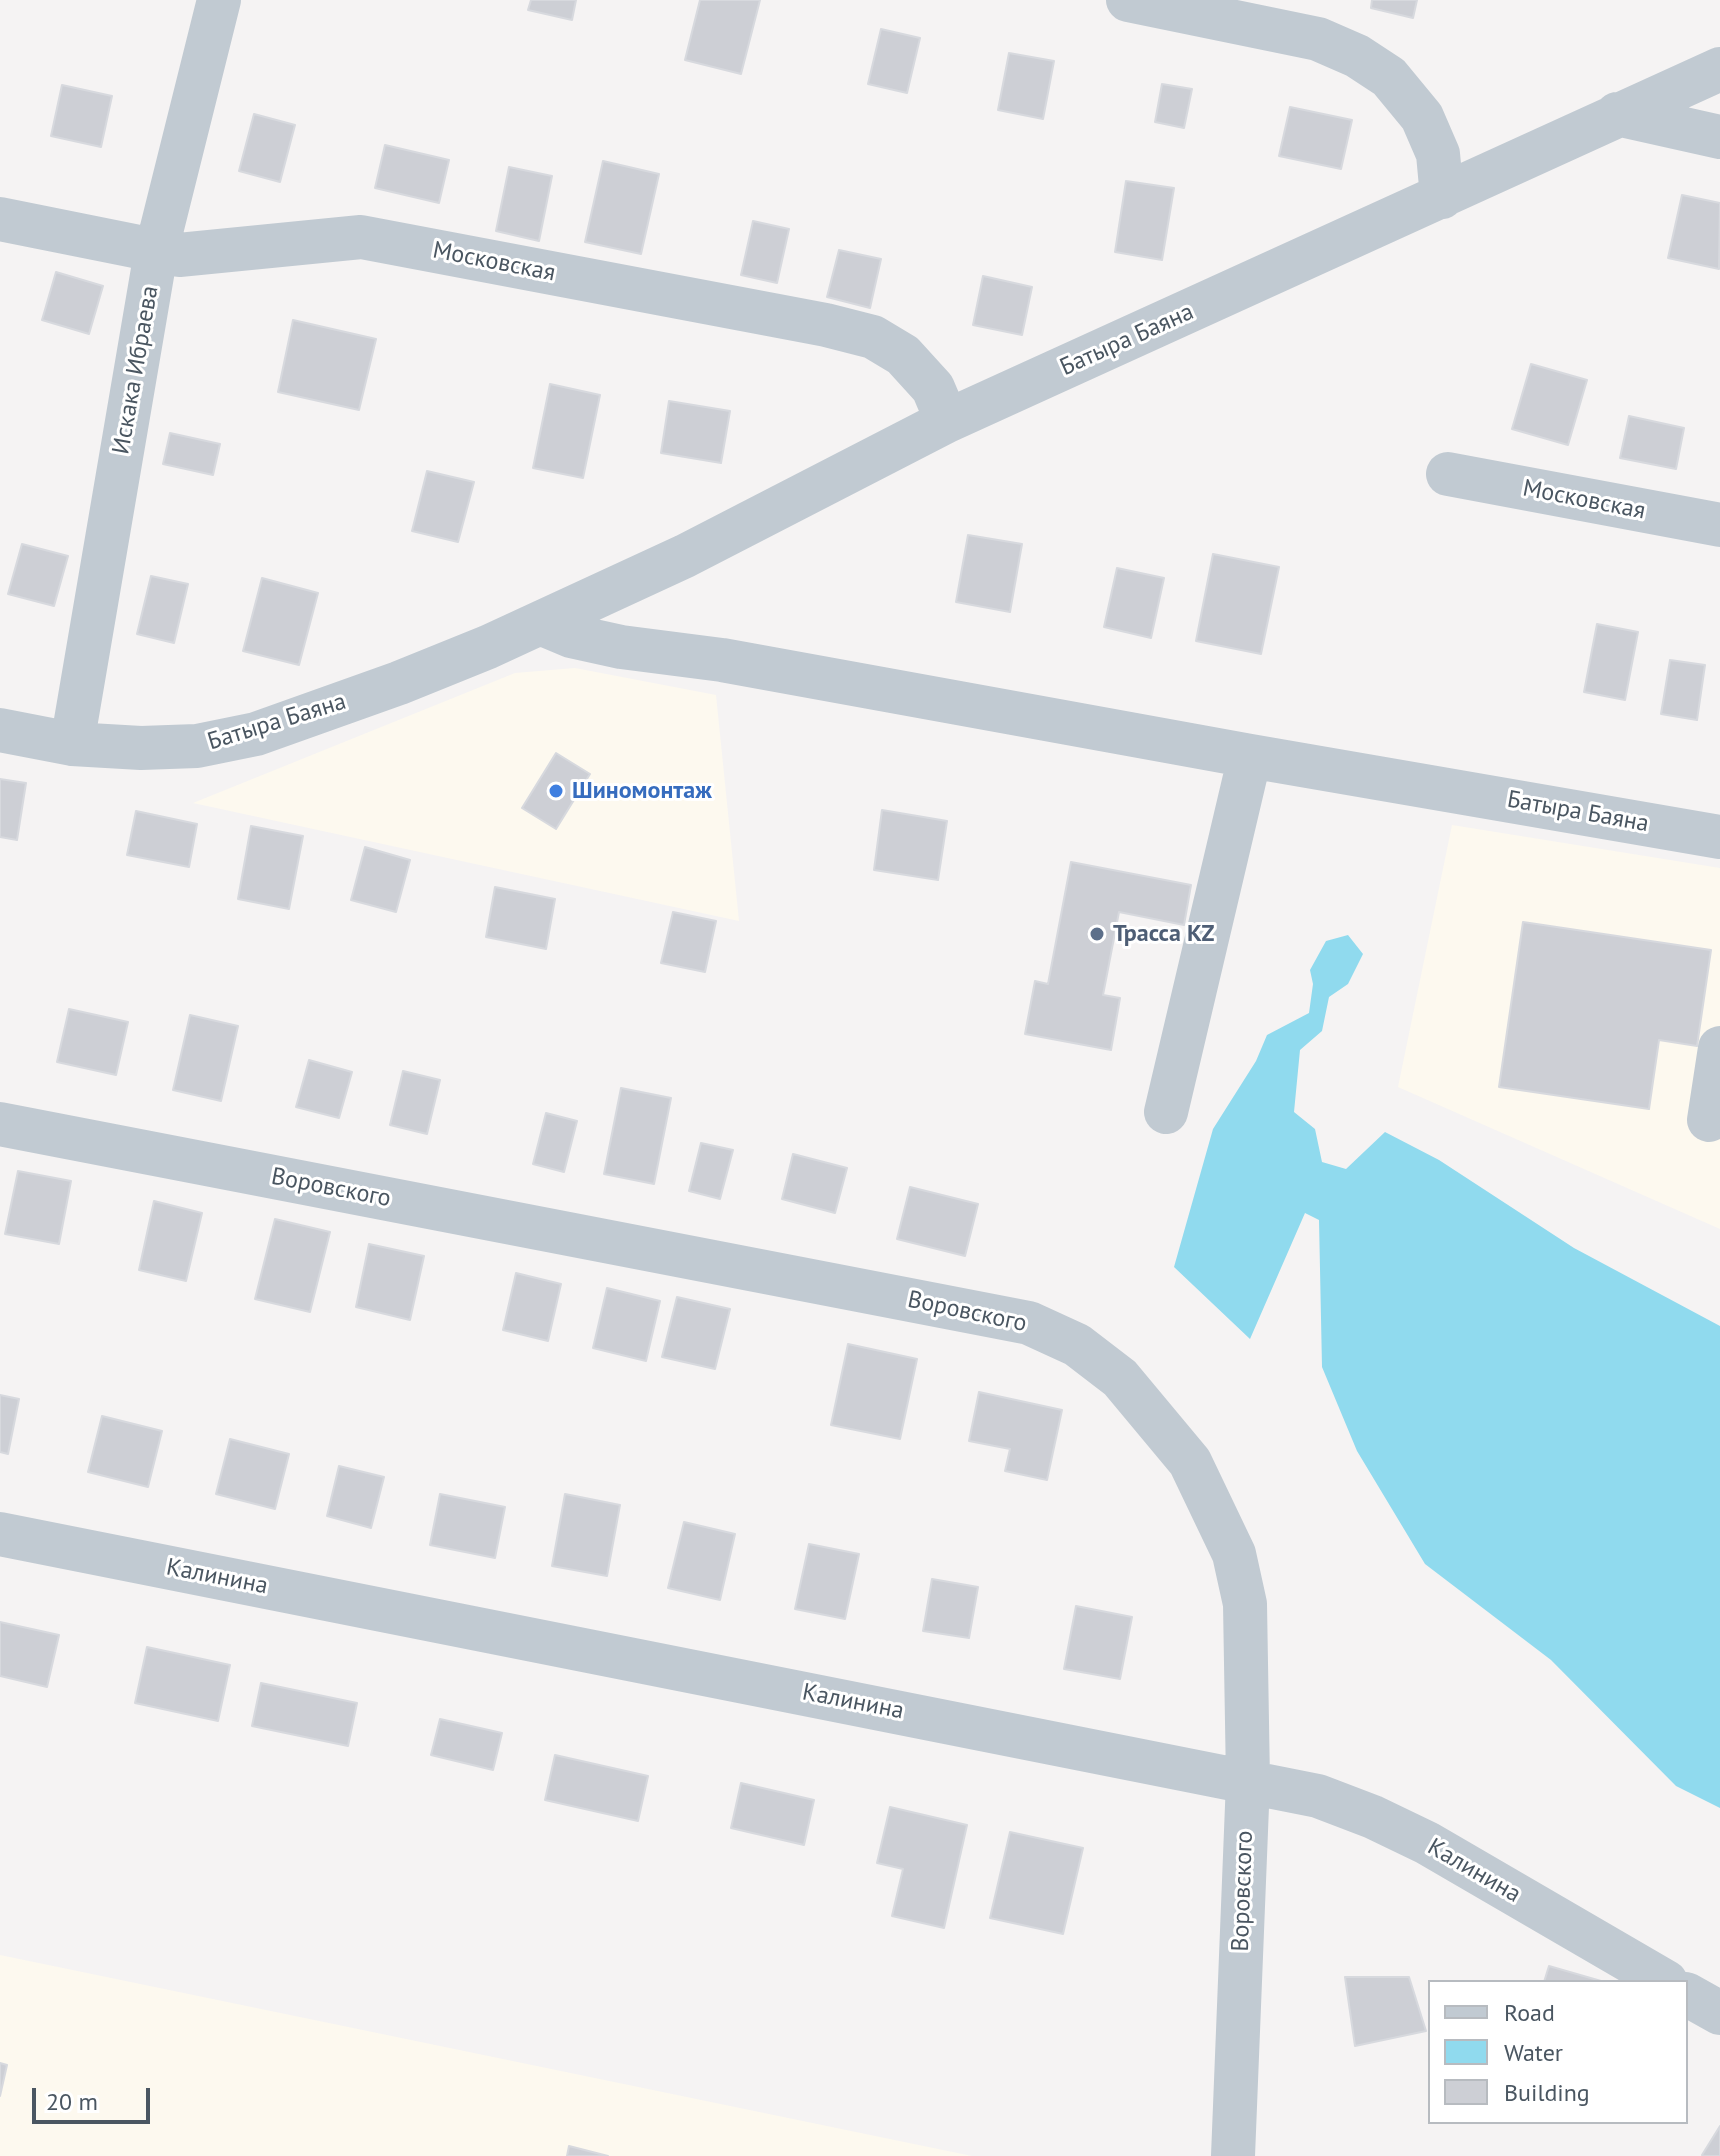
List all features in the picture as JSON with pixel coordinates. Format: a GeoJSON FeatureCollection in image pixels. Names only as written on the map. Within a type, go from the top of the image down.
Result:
{"type":"FeatureCollection","features":[{"type":"Feature","properties":{"kind":"street","name":"Искака Ибраева"},"geometry":{"type":"LineString","coordinates":[[72,744],[156,252],[219,0]]}},
{"type":"Feature","properties":{"kind":"street"},"geometry":{"type":"LineString","coordinates":[[1128,0],[1318,39],[1357,56],[1389,77],[1422,117],[1438,154],[1442,197]]}},
{"type":"Feature","properties":{"kind":"street","name":"Батыра Баяна"},"geometry":{"type":"LineString","coordinates":[[0,730],[72,744],[141,748],[197,746],[256,734],[399,683],[685,556],[947,421],[1720,69]]}},
{"type":"Feature","properties":{"kind":"street"},"geometry":{"type":"LineString","coordinates":[[1617,114],[1720,137]]}},
{"type":"Feature","properties":{"kind":"street","name":"Московская"},"geometry":{"type":"LineString","coordinates":[[0,219],[179,255],[361,237],[826,325],[873,337],[903,355],[933,388],[947,421]]}},
{"type":"Feature","properties":{"kind":"street","name":"Московская"},"geometry":{"type":"LineString","coordinates":[[1448,474],[1720,525]]}},
{"type":"Feature","properties":{"kind":"street","name":"Батыра Баяна"},"geometry":{"type":"LineString","coordinates":[[540,623],[571,636],[621,647],[722,660],[1720,837]]}},
{"type":"Feature","properties":{"kind":"street"},"geometry":{"type":"LineString","coordinates":[[1166,1112],[1250,756]]}},
{"type":"Feature","properties":{"kind":"street"},"geometry":{"type":"LineString","coordinates":[[1709,1120],[1720,1048]]}},
{"type":"Feature","properties":{"kind":"street","name":"Воровского"},"geometry":{"type":"LineString","coordinates":[[0,1124],[1029,1323],[1077,1345],[1120,1378],[1190,1462],[1234,1554],[1245,1604],[1248,1781],[1233,2156]]}},
{"type":"Feature","properties":{"kind":"street","name":"Калинина"},"geometry":{"type":"LineString","coordinates":[[0,1534],[1318,1796],[1373,1817],[1427,1843],[1663,1980]]}},
{"type":"Feature","properties":{"kind":"street"},"geometry":{"type":"LineString","coordinates":[[1688,1995],[1720,2013]]}},
{"type":"Feature","properties":{"kind":"shaded area"},"geometry":{"type":"Polygon","coordinates":[[[575,668],[716,695],[739,921],[193,803],[515,673],[575,668]]]}},
{"type":"Feature","properties":{"kind":"shaded area"},"geometry":{"type":"Polygon","coordinates":[[[1452,825],[1720,868],[1720,1229],[1398,1087],[1452,825]]]}},
{"type":"Feature","properties":{"kind":"shaded area"},"geometry":{"type":"Polygon","coordinates":[[[0,1955],[972,2156],[0,2156],[0,1955]]]}},
{"type":"Feature","properties":{"kind":"water"},"geometry":{"type":"Polygon","coordinates":[[[1348,935],[1363,954],[1348,984],[1329,997],[1322,1031],[1300,1050],[1294,1112],[1315,1129],[1322,1162],[1346,1169],[1385,1132],[1439,1160],[1574,1248],[1720,1326],[1720,1808],[1676,1786],[1551,1660],[1425,1564],[1357,1451],[1322,1367],[1319,1220],[1305,1213],[1250,1339],[1174,1267],[1213,1129],[1256,1061],[1267,1035],[1309,1013],[1313,984],[1310,970],[1326,941],[1348,935]]]}},
{"type":"Feature","properties":{"kind":"building"},"geometry":{"type":"Polygon","coordinates":[[[531,0],[576,0],[572,20],[528,10],[531,0]]]}},
{"type":"Feature","properties":{"kind":"building"},"geometry":{"type":"Polygon","coordinates":[[[700,0],[760,0],[741,74],[685,60],[700,0]]]}},
{"type":"Feature","properties":{"kind":"building"},"geometry":{"type":"Polygon","coordinates":[[[1372,0],[1417,0],[1413,18],[1371,8],[1372,0]]]}},
{"type":"Feature","properties":{"kind":"building"},"geometry":{"type":"Polygon","coordinates":[[[881,29],[920,38],[907,93],[868,84],[881,29]]]}},
{"type":"Feature","properties":{"kind":"building"},"geometry":{"type":"Polygon","coordinates":[[[1009,53],[1054,61],[1043,119],[998,110],[1009,53]]]}},
{"type":"Feature","properties":{"kind":"building"},"geometry":{"type":"Polygon","coordinates":[[[1162,84],[1192,89],[1184,128],[1155,122],[1162,84]]]}},
{"type":"Feature","properties":{"kind":"building"},"geometry":{"type":"Polygon","coordinates":[[[62,85],[112,96],[101,147],[51,136],[62,85]]]}},
{"type":"Feature","properties":{"kind":"building"},"geometry":{"type":"Polygon","coordinates":[[[1290,107],[1352,120],[1341,169],[1279,156],[1290,107]]]}},
{"type":"Feature","properties":{"kind":"building"},"geometry":{"type":"Polygon","coordinates":[[[254,114],[295,125],[280,182],[239,171],[254,114]]]}},
{"type":"Feature","properties":{"kind":"building"},"geometry":{"type":"Polygon","coordinates":[[[385,145],[449,160],[439,203],[375,188],[385,145]]]}},
{"type":"Feature","properties":{"kind":"building"},"geometry":{"type":"Polygon","coordinates":[[[603,161],[659,174],[641,254],[585,242],[603,161]]]}},
{"type":"Feature","properties":{"kind":"building"},"geometry":{"type":"Polygon","coordinates":[[[509,167],[552,176],[539,241],[496,231],[509,167]]]}},
{"type":"Feature","properties":{"kind":"building"},"geometry":{"type":"Polygon","coordinates":[[[1126,181],[1174,188],[1162,260],[1115,252],[1126,181]]]}},
{"type":"Feature","properties":{"kind":"building"},"geometry":{"type":"Polygon","coordinates":[[[1682,195],[1720,203],[1719,269],[1668,258],[1682,195]]]}},
{"type":"Feature","properties":{"kind":"building"},"geometry":{"type":"Polygon","coordinates":[[[753,221],[789,229],[777,283],[741,275],[753,221]]]}},
{"type":"Feature","properties":{"kind":"building"},"geometry":{"type":"Polygon","coordinates":[[[839,250],[881,259],[870,308],[827,297],[839,250]]]}},
{"type":"Feature","properties":{"kind":"building"},"geometry":{"type":"Polygon","coordinates":[[[56,272],[103,286],[89,334],[42,320],[56,272]]]}},
{"type":"Feature","properties":{"kind":"building"},"geometry":{"type":"Polygon","coordinates":[[[983,276],[1032,287],[1022,335],[973,325],[983,276]]]}},
{"type":"Feature","properties":{"kind":"building"},"geometry":{"type":"Polygon","coordinates":[[[293,320],[376,339],[359,410],[278,392],[293,320]]]}},
{"type":"Feature","properties":{"kind":"building"},"geometry":{"type":"Polygon","coordinates":[[[1531,364],[1587,380],[1568,445],[1512,429],[1531,364]]]}},
{"type":"Feature","properties":{"kind":"building"},"geometry":{"type":"Polygon","coordinates":[[[550,384],[600,395],[583,478],[533,468],[550,384]]]}},
{"type":"Feature","properties":{"kind":"building"},"geometry":{"type":"Polygon","coordinates":[[[669,401],[730,411],[721,463],[661,453],[669,401]]]}},
{"type":"Feature","properties":{"kind":"building"},"geometry":{"type":"Polygon","coordinates":[[[1629,416],[1684,428],[1676,469],[1620,458],[1629,416]]]}},
{"type":"Feature","properties":{"kind":"building"},"geometry":{"type":"Polygon","coordinates":[[[170,433],[220,444],[213,475],[163,464],[170,433]]]}},
{"type":"Feature","properties":{"kind":"building"},"geometry":{"type":"Polygon","coordinates":[[[427,471],[474,482],[458,542],[412,531],[427,471]]]}},
{"type":"Feature","properties":{"kind":"building"},"geometry":{"type":"Polygon","coordinates":[[[968,535],[1022,544],[1010,612],[956,602],[968,535]]]}},
{"type":"Feature","properties":{"kind":"building"},"geometry":{"type":"Polygon","coordinates":[[[22,544],[68,556],[54,606],[8,594],[22,544]]]}},
{"type":"Feature","properties":{"kind":"building"},"geometry":{"type":"Polygon","coordinates":[[[1213,554],[1279,567],[1261,654],[1196,641],[1213,554]]]}},
{"type":"Feature","properties":{"kind":"building"},"geometry":{"type":"Polygon","coordinates":[[[1117,568],[1164,578],[1151,638],[1104,627],[1117,568]]]}},
{"type":"Feature","properties":{"kind":"building"},"geometry":{"type":"Polygon","coordinates":[[[151,576],[188,584],[174,643],[137,634],[151,576]]]}},
{"type":"Feature","properties":{"kind":"building"},"geometry":{"type":"Polygon","coordinates":[[[262,578],[318,593],[299,665],[243,651],[262,578]]]}},
{"type":"Feature","properties":{"kind":"building"},"geometry":{"type":"Polygon","coordinates":[[[1597,624],[1638,632],[1625,700],[1584,692],[1597,624]]]}},
{"type":"Feature","properties":{"kind":"building"},"geometry":{"type":"Polygon","coordinates":[[[1670,660],[1705,665],[1697,720],[1661,714],[1670,660]]]}},
{"type":"Feature","properties":{"kind":"building","name":"Шиномонтаж"},"geometry":{"type":"Polygon","coordinates":[[[556,753],[590,774],[556,829],[522,808],[556,753]]]}},
{"type":"Feature","properties":{"kind":"building"},"geometry":{"type":"Polygon","coordinates":[[[0,779],[26,783],[17,840],[0,837],[0,779]]]}},
{"type":"Feature","properties":{"kind":"building"},"geometry":{"type":"Polygon","coordinates":[[[882,810],[947,821],[938,880],[874,870],[882,810]]]}},
{"type":"Feature","properties":{"kind":"building"},"geometry":{"type":"Polygon","coordinates":[[[136,811],[197,824],[189,867],[127,855],[136,811]]]}},
{"type":"Feature","properties":{"kind":"building"},"geometry":{"type":"Polygon","coordinates":[[[251,826],[303,836],[289,909],[238,899],[251,826]]]}},
{"type":"Feature","properties":{"kind":"building"},"geometry":{"type":"Polygon","coordinates":[[[365,847],[410,860],[396,912],[351,900],[365,847]]]}},
{"type":"Feature","properties":{"kind":"building"},"geometry":{"type":"Polygon","coordinates":[[[1071,862],[1191,885],[1184,925],[1119,912],[1103,995],[1120,998],[1111,1050],[1025,1034],[1035,981],[1048,984],[1071,862]]]}},
{"type":"Feature","properties":{"kind":"building"},"geometry":{"type":"Polygon","coordinates":[[[495,887],[555,899],[546,949],[486,937],[495,887]]]}},
{"type":"Feature","properties":{"kind":"building"},"geometry":{"type":"Polygon","coordinates":[[[673,912],[716,921],[705,972],[661,963],[673,912]]]}},
{"type":"Feature","properties":{"kind":"building"},"geometry":{"type":"Polygon","coordinates":[[[1523,922],[1711,950],[1697,1046],[1659,1040],[1649,1109],[1499,1087],[1523,922]]]}},
{"type":"Feature","properties":{"kind":"building"},"geometry":{"type":"Polygon","coordinates":[[[69,1009],[128,1022],[116,1075],[57,1062],[69,1009]]]}},
{"type":"Feature","properties":{"kind":"building"},"geometry":{"type":"Polygon","coordinates":[[[190,1015],[238,1026],[221,1101],[173,1090],[190,1015]]]}},
{"type":"Feature","properties":{"kind":"building"},"geometry":{"type":"Polygon","coordinates":[[[309,1060],[352,1072],[339,1118],[296,1107],[309,1060]]]}},
{"type":"Feature","properties":{"kind":"building"},"geometry":{"type":"Polygon","coordinates":[[[403,1071],[440,1080],[427,1134],[390,1125],[403,1071]]]}},
{"type":"Feature","properties":{"kind":"building"},"geometry":{"type":"Polygon","coordinates":[[[621,1088],[671,1098],[654,1184],[604,1174],[621,1088]]]}},
{"type":"Feature","properties":{"kind":"building"},"geometry":{"type":"Polygon","coordinates":[[[546,1113],[577,1121],[564,1172],[533,1164],[546,1113]]]}},
{"type":"Feature","properties":{"kind":"building"},"geometry":{"type":"Polygon","coordinates":[[[701,1143],[733,1150],[720,1199],[689,1191],[701,1143]]]}},
{"type":"Feature","properties":{"kind":"building"},"geometry":{"type":"Polygon","coordinates":[[[793,1154],[847,1168],[835,1213],[782,1199],[793,1154]]]}},
{"type":"Feature","properties":{"kind":"building"},"geometry":{"type":"Polygon","coordinates":[[[18,1171],[71,1181],[59,1244],[5,1234],[18,1171]]]}},
{"type":"Feature","properties":{"kind":"building"},"geometry":{"type":"Polygon","coordinates":[[[910,1187],[978,1204],[965,1256],[897,1239],[910,1187]]]}},
{"type":"Feature","properties":{"kind":"building"},"geometry":{"type":"Polygon","coordinates":[[[154,1201],[202,1213],[186,1281],[139,1270],[154,1201]]]}},
{"type":"Feature","properties":{"kind":"building"},"geometry":{"type":"Polygon","coordinates":[[[275,1219],[330,1232],[310,1312],[255,1299],[275,1219]]]}},
{"type":"Feature","properties":{"kind":"building"},"geometry":{"type":"Polygon","coordinates":[[[369,1244],[424,1256],[410,1320],[356,1307],[369,1244]]]}},
{"type":"Feature","properties":{"kind":"building"},"geometry":{"type":"Polygon","coordinates":[[[516,1273],[561,1284],[548,1341],[503,1330],[516,1273]]]}},
{"type":"Feature","properties":{"kind":"building"},"geometry":{"type":"Polygon","coordinates":[[[607,1288],[660,1301],[646,1361],[593,1348],[607,1288]]]}},
{"type":"Feature","properties":{"kind":"building"},"geometry":{"type":"Polygon","coordinates":[[[677,1297],[730,1309],[715,1369],[662,1357],[677,1297]]]}},
{"type":"Feature","properties":{"kind":"building"},"geometry":{"type":"Polygon","coordinates":[[[848,1344],[917,1359],[900,1439],[831,1425],[848,1344]]]}},
{"type":"Feature","properties":{"kind":"building"},"geometry":{"type":"Polygon","coordinates":[[[979,1392],[1062,1410],[1047,1480],[1005,1471],[1010,1449],[969,1441],[979,1392]]]}},
{"type":"Feature","properties":{"kind":"building"},"geometry":{"type":"Polygon","coordinates":[[[0,1395],[19,1399],[8,1454],[0,1452],[0,1395]]]}},
{"type":"Feature","properties":{"kind":"building"},"geometry":{"type":"Polygon","coordinates":[[[102,1416],[162,1431],[148,1487],[88,1472],[102,1416]]]}},
{"type":"Feature","properties":{"kind":"building"},"geometry":{"type":"Polygon","coordinates":[[[230,1439],[289,1454],[275,1509],[216,1494],[230,1439]]]}},
{"type":"Feature","properties":{"kind":"building"},"geometry":{"type":"Polygon","coordinates":[[[339,1466],[384,1477],[371,1528],[327,1516],[339,1466]]]}},
{"type":"Feature","properties":{"kind":"building"},"geometry":{"type":"Polygon","coordinates":[[[440,1494],[505,1507],[495,1558],[430,1545],[440,1494]]]}},
{"type":"Feature","properties":{"kind":"building"},"geometry":{"type":"Polygon","coordinates":[[[565,1494],[620,1505],[607,1576],[552,1566],[565,1494]]]}},
{"type":"Feature","properties":{"kind":"building"},"geometry":{"type":"Polygon","coordinates":[[[684,1522],[735,1534],[720,1600],[668,1588],[684,1522]]]}},
{"type":"Feature","properties":{"kind":"building"},"geometry":{"type":"Polygon","coordinates":[[[809,1544],[859,1554],[845,1619],[795,1609],[809,1544]]]}},
{"type":"Feature","properties":{"kind":"building"},"geometry":{"type":"Polygon","coordinates":[[[932,1579],[978,1587],[969,1638],[923,1631],[932,1579]]]}},
{"type":"Feature","properties":{"kind":"building"},"geometry":{"type":"Polygon","coordinates":[[[1076,1606],[1132,1617],[1120,1679],[1064,1669],[1076,1606]]]}},
{"type":"Feature","properties":{"kind":"building"},"geometry":{"type":"Polygon","coordinates":[[[0,1622],[59,1635],[47,1687],[0,1676],[0,1622]]]}},
{"type":"Feature","properties":{"kind":"building"},"geometry":{"type":"Polygon","coordinates":[[[147,1647],[230,1665],[218,1721],[135,1703],[147,1647]]]}},
{"type":"Feature","properties":{"kind":"building"},"geometry":{"type":"Polygon","coordinates":[[[261,1683],[357,1703],[348,1746],[252,1726],[261,1683]]]}},
{"type":"Feature","properties":{"kind":"building"},"geometry":{"type":"Polygon","coordinates":[[[440,1719],[502,1733],[493,1770],[431,1755],[440,1719]]]}},
{"type":"Feature","properties":{"kind":"building"},"geometry":{"type":"Polygon","coordinates":[[[555,1755],[648,1776],[638,1821],[545,1800],[555,1755]]]}},
{"type":"Feature","properties":{"kind":"building"},"geometry":{"type":"Polygon","coordinates":[[[741,1783],[814,1800],[804,1845],[731,1828],[741,1783]]]}},
{"type":"Feature","properties":{"kind":"building"},"geometry":{"type":"Polygon","coordinates":[[[890,1807],[967,1825],[944,1928],[892,1916],[903,1869],[877,1863],[890,1807]]]}},
{"type":"Feature","properties":{"kind":"building"},"geometry":{"type":"Polygon","coordinates":[[[1010,1832],[1083,1848],[1063,1934],[990,1918],[1010,1832]]]}},
{"type":"Feature","properties":{"kind":"building"},"geometry":{"type":"Polygon","coordinates":[[[1549,1966],[1598,1980],[1545,1980],[1549,1966]]]}},
{"type":"Feature","properties":{"kind":"building"},"geometry":{"type":"Polygon","coordinates":[[[1345,1977],[1409,1977],[1426,2031],[1355,2046],[1345,1977]]]}},
{"type":"Feature","properties":{"kind":"building"},"geometry":{"type":"Polygon","coordinates":[[[0,2063],[7,2065],[0,2096],[0,2063]]]}},
{"type":"Feature","properties":{"kind":"building"},"geometry":{"type":"Polygon","coordinates":[[[1720,2126],[1720,2156],[1702,2155],[1720,2126]]]}},
{"type":"Feature","properties":{"kind":"building"},"geometry":{"type":"Polygon","coordinates":[[[569,2146],[608,2156],[567,2156],[569,2146]]]}},
{"type":"Feature","properties":{"kind":"place","name":"Шиномонтаж"},"geometry":{"type":"Point","coordinates":[556,791]}},
{"type":"Feature","properties":{"kind":"place","name":"Трасса KZ"},"geometry":{"type":"Point","coordinates":[1097,934]}}]}
